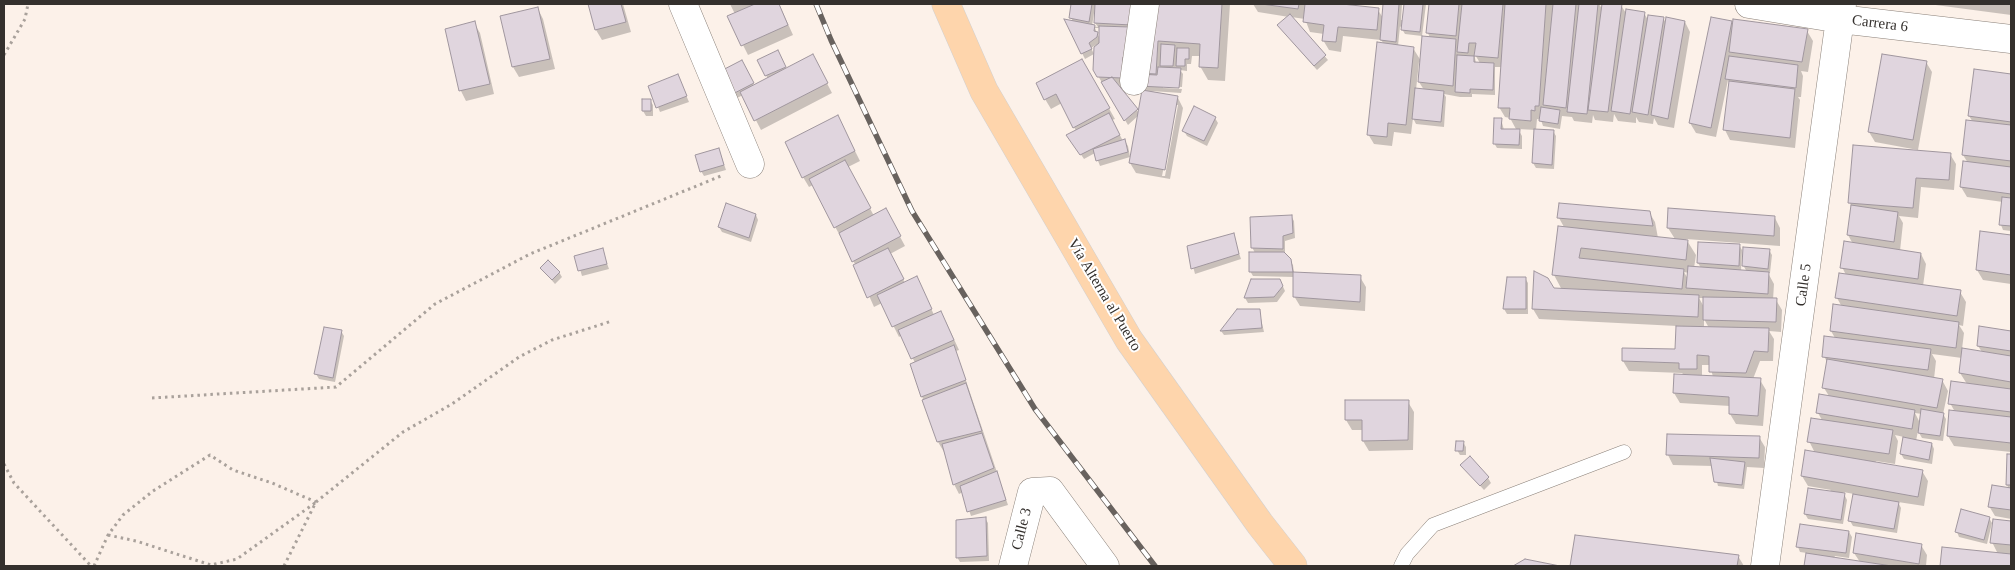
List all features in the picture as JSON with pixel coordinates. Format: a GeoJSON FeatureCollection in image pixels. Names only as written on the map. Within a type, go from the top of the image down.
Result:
{"type":"FeatureCollection","features":[{"type":"Feature","properties":{"kind":"main road","name":"Vía Alterna al Puerto"},"geometry":{"type":"LineString","coordinates":[[946,4],[984,91],[1129,340],[1260,524],[1293,566]]}},
{"type":"Feature","properties":{"kind":"street"},"geometry":{"type":"LineString","coordinates":[[683,4],[750,164]]}},
{"type":"Feature","properties":{"kind":"street"},"geometry":{"type":"LineString","coordinates":[[1134,81],[1145,4]]}},
{"type":"Feature","properties":{"kind":"street","name":"Carrera 6"},"geometry":{"type":"LineString","coordinates":[[1750,4],[1841,12],[2011,40]]}},
{"type":"Feature","properties":{"kind":"street","name":"Calle 5"},"geometry":{"type":"LineString","coordinates":[[1765,566],[1841,12]]}},
{"type":"Feature","properties":{"kind":"street","name":"Calle 3"},"geometry":{"type":"LineString","coordinates":[[1013,566],[1032,492],[1050,491],[1106,566]]}},
{"type":"Feature","properties":{"kind":"lane"},"geometry":{"type":"LineString","coordinates":[[1402,566],[1407,554],[1433,526],[1624,452]]}},
{"type":"Feature","properties":{"kind":"path"},"geometry":{"type":"LineString","coordinates":[[4,55],[25,19],[28,4]]}},
{"type":"Feature","properties":{"kind":"path"},"geometry":{"type":"LineString","coordinates":[[152,398],[336,387],[435,304],[530,254],[750,164]]}},
{"type":"Feature","properties":{"kind":"path"},"geometry":{"type":"LineString","coordinates":[[108,536],[136,541],[211,565],[237,559],[316,502],[403,432],[452,404],[519,357],[552,340],[612,321]]}},
{"type":"Feature","properties":{"kind":"path"},"geometry":{"type":"LineString","coordinates":[[4,464],[14,483],[92,566],[108,536],[123,515],[153,491],[210,455],[233,470],[272,483],[316,502]]}},
{"type":"Feature","properties":{"kind":"path"},"geometry":{"type":"LineString","coordinates":[[284,566],[316,502]]}},
{"type":"Feature","properties":{"kind":"building"},"geometry":{"type":"Polygon","coordinates":[[[588,4],[621,4],[626,22],[595,30],[588,4]]]}},
{"type":"Feature","properties":{"kind":"building"},"geometry":{"type":"Polygon","coordinates":[[[755,4],[779,4],[788,25],[741,46],[727,16],[755,4]]]}},
{"type":"Feature","properties":{"kind":"building"},"geometry":{"type":"Polygon","coordinates":[[[1071,4],[1092,4],[1089,22],[1069,18],[1071,4]]]}},
{"type":"Feature","properties":{"kind":"building"},"geometry":{"type":"Polygon","coordinates":[[[1095,4],[1132,4],[1131,25],[1094,23],[1095,4]]]}},
{"type":"Feature","properties":{"kind":"building"},"geometry":{"type":"Polygon","coordinates":[[[1148,4],[1222,4],[1218,68],[1199,67],[1200,44],[1158,41],[1156,74],[1137,73],[1148,4]]]}},
{"type":"Feature","properties":{"kind":"building"},"geometry":{"type":"Polygon","coordinates":[[[1261,4],[1299,4],[1298,9],[1261,4]]]}},
{"type":"Feature","properties":{"kind":"building"},"geometry":{"type":"Polygon","coordinates":[[[1305,4],[1342,4],[1379,8],[1377,30],[1338,27],[1336,42],[1322,41],[1324,25],[1303,22],[1305,4]]]}},
{"type":"Feature","properties":{"kind":"building"},"geometry":{"type":"Polygon","coordinates":[[[1383,4],[1399,4],[1396,42],[1380,40],[1383,4]]]}},
{"type":"Feature","properties":{"kind":"building"},"geometry":{"type":"Polygon","coordinates":[[[1404,4],[1423,4],[1420,32],[1401,30],[1404,4]]]}},
{"type":"Feature","properties":{"kind":"building"},"geometry":{"type":"Polygon","coordinates":[[[1429,4],[1459,4],[1456,36],[1426,33],[1429,4]]]}},
{"type":"Feature","properties":{"kind":"building"},"geometry":{"type":"Polygon","coordinates":[[[1462,4],[1503,4],[1498,58],[1474,56],[1476,43],[1469,43],[1468,53],[1457,52],[1462,4]]]}},
{"type":"Feature","properties":{"kind":"building"},"geometry":{"type":"Polygon","coordinates":[[[1505,4],[1546,4],[1539,106],[1535,106],[1535,111],[1531,110],[1531,121],[1509,119],[1510,108],[1498,108],[1505,4]]]}},
{"type":"Feature","properties":{"kind":"building"},"geometry":{"type":"Polygon","coordinates":[[[1553,4],[1576,4],[1566,108],[1543,105],[1553,4]]]}},
{"type":"Feature","properties":{"kind":"building"},"geometry":{"type":"Polygon","coordinates":[[[1579,4],[1598,4],[1587,114],[1567,112],[1579,4]]]}},
{"type":"Feature","properties":{"kind":"building"},"geometry":{"type":"Polygon","coordinates":[[[1602,4],[1622,4],[1608,112],[1588,110],[1602,4]]]}},
{"type":"Feature","properties":{"kind":"building"},"geometry":{"type":"Polygon","coordinates":[[[538,7],[550,59],[512,67],[500,16],[538,7]]]}},
{"type":"Feature","properties":{"kind":"building"},"geometry":{"type":"Polygon","coordinates":[[[1626,9],[1645,12],[1630,114],[1611,111],[1626,9]]]}},
{"type":"Feature","properties":{"kind":"building"},"geometry":{"type":"Polygon","coordinates":[[[1290,14],[1326,55],[1314,66],[1277,25],[1290,14]]]}},
{"type":"Feature","properties":{"kind":"building"},"geometry":{"type":"Polygon","coordinates":[[[1648,15],[1664,17],[1648,115],[1632,112],[1648,15]]]}},
{"type":"Feature","properties":{"kind":"building"},"geometry":{"type":"Polygon","coordinates":[[[1666,17],[1685,21],[1668,119],[1651,115],[1666,17]]]}},
{"type":"Feature","properties":{"kind":"building"},"geometry":{"type":"Polygon","coordinates":[[[1711,17],[1732,21],[1711,128],[1689,123],[1711,17]]]}},
{"type":"Feature","properties":{"kind":"building"},"geometry":{"type":"Polygon","coordinates":[[[1064,19],[1095,25],[1094,31],[1098,32],[1097,37],[1089,43],[1092,49],[1081,54],[1064,19]]]}},
{"type":"Feature","properties":{"kind":"building"},"geometry":{"type":"Polygon","coordinates":[[[1733,19],[1808,29],[1802,62],[1729,52],[1733,19]]]}},
{"type":"Feature","properties":{"kind":"building"},"geometry":{"type":"Polygon","coordinates":[[[475,21],[490,84],[459,91],[445,29],[475,21]]]}},
{"type":"Feature","properties":{"kind":"building"},"geometry":{"type":"Polygon","coordinates":[[[1099,26],[1130,27],[1130,57],[1123,57],[1122,78],[1097,77],[1093,70],[1094,47],[1099,43],[1099,26]]]}},
{"type":"Feature","properties":{"kind":"building"},"geometry":{"type":"Polygon","coordinates":[[[1422,36],[1456,39],[1453,86],[1418,82],[1422,36]]]}},
{"type":"Feature","properties":{"kind":"building"},"geometry":{"type":"Polygon","coordinates":[[[1377,42],[1414,47],[1406,125],[1388,123],[1387,137],[1367,135],[1377,42]]]}},
{"type":"Feature","properties":{"kind":"building"},"geometry":{"type":"Polygon","coordinates":[[[1161,44],[1175,45],[1173,66],[1160,66],[1161,44]]]}},
{"type":"Feature","properties":{"kind":"building"},"geometry":{"type":"Polygon","coordinates":[[[1177,48],[1189,48],[1189,59],[1185,59],[1185,66],[1176,66],[1177,48]]]}},
{"type":"Feature","properties":{"kind":"building"},"geometry":{"type":"Polygon","coordinates":[[[778,50],[786,67],[765,76],[757,60],[778,50]]]}},
{"type":"Feature","properties":{"kind":"building"},"geometry":{"type":"Polygon","coordinates":[[[813,54],[828,83],[754,121],[740,92],[813,54]]]}},
{"type":"Feature","properties":{"kind":"building"},"geometry":{"type":"Polygon","coordinates":[[[1882,54],[1927,61],[1913,140],[1868,132],[1882,54]]]}},
{"type":"Feature","properties":{"kind":"building"},"geometry":{"type":"Polygon","coordinates":[[[1457,55],[1474,56],[1474,62],[1494,63],[1493,90],[1470,89],[1470,93],[1455,92],[1457,55]]]}},
{"type":"Feature","properties":{"kind":"building"},"geometry":{"type":"Polygon","coordinates":[[[1729,56],[1798,65],[1796,88],[1725,79],[1729,56]]]}},
{"type":"Feature","properties":{"kind":"building"},"geometry":{"type":"Polygon","coordinates":[[[1082,59],[1110,108],[1073,128],[1056,94],[1044,100],[1036,83],[1082,59]]]}},
{"type":"Feature","properties":{"kind":"building"},"geometry":{"type":"Polygon","coordinates":[[[742,60],[754,83],[725,98],[713,75],[742,60]]]}},
{"type":"Feature","properties":{"kind":"building"},"geometry":{"type":"Polygon","coordinates":[[[1158,67],[1181,68],[1179,88],[1138,86],[1138,74],[1157,75],[1158,67]]]}},
{"type":"Feature","properties":{"kind":"building"},"geometry":{"type":"Polygon","coordinates":[[[1974,69],[2011,74],[2011,122],[1968,116],[1974,69]]]}},
{"type":"Feature","properties":{"kind":"building"},"geometry":{"type":"Polygon","coordinates":[[[678,74],[687,96],[656,108],[648,86],[678,74]]]}},
{"type":"Feature","properties":{"kind":"building"},"geometry":{"type":"Polygon","coordinates":[[[1112,77],[1138,109],[1124,121],[1101,82],[1112,77]]]}},
{"type":"Feature","properties":{"kind":"building"},"geometry":{"type":"Polygon","coordinates":[[[1729,81],[1795,89],[1790,138],[1723,130],[1729,81]]]}},
{"type":"Feature","properties":{"kind":"building"},"geometry":{"type":"Polygon","coordinates":[[[1415,88],[1444,91],[1441,122],[1412,119],[1415,88]]]}},
{"type":"Feature","properties":{"kind":"building"},"geometry":{"type":"Polygon","coordinates":[[[1142,90],[1178,96],[1165,170],[1129,163],[1142,90]]]}},
{"type":"Feature","properties":{"kind":"building"},"geometry":{"type":"Polygon","coordinates":[[[642,99],[651,99],[651,111],[642,111],[642,99]]]}},
{"type":"Feature","properties":{"kind":"building"},"geometry":{"type":"Polygon","coordinates":[[[1194,106],[1216,117],[1204,141],[1182,131],[1194,106]]]}},
{"type":"Feature","properties":{"kind":"building"},"geometry":{"type":"Polygon","coordinates":[[[1541,107],[1560,110],[1558,124],[1539,121],[1541,107]]]}},
{"type":"Feature","properties":{"kind":"building"},"geometry":{"type":"Polygon","coordinates":[[[1109,113],[1120,135],[1080,155],[1066,135],[1109,113]]]}},
{"type":"Feature","properties":{"kind":"building"},"geometry":{"type":"Polygon","coordinates":[[[838,115],[855,151],[802,178],[785,142],[838,115]]]}},
{"type":"Feature","properties":{"kind":"building"},"geometry":{"type":"Polygon","coordinates":[[[1494,118],[1502,118],[1501,129],[1520,129],[1519,145],[1493,144],[1494,118]]]}},
{"type":"Feature","properties":{"kind":"building"},"geometry":{"type":"Polygon","coordinates":[[[1966,120],[2011,125],[2011,161],[1962,155],[1966,120]]]}},
{"type":"Feature","properties":{"kind":"building"},"geometry":{"type":"Polygon","coordinates":[[[1534,129],[1554,130],[1552,165],[1532,163],[1534,129]]]}},
{"type":"Feature","properties":{"kind":"building"},"geometry":{"type":"Polygon","coordinates":[[[1125,139],[1128,152],[1096,161],[1093,149],[1125,139]]]}},
{"type":"Feature","properties":{"kind":"building"},"geometry":{"type":"Polygon","coordinates":[[[1853,145],[1951,153],[1949,180],[1916,178],[1913,208],[1848,203],[1853,145]]]}},
{"type":"Feature","properties":{"kind":"building"},"geometry":{"type":"Polygon","coordinates":[[[719,148],[724,165],[700,172],[695,155],[719,148]]]}},
{"type":"Feature","properties":{"kind":"building"},"geometry":{"type":"Polygon","coordinates":[[[845,160],[871,208],[834,228],[809,179],[845,160]]]}},
{"type":"Feature","properties":{"kind":"building"},"geometry":{"type":"Polygon","coordinates":[[[1963,161],[2011,167],[2011,194],[1960,187],[1963,161]]]}},
{"type":"Feature","properties":{"kind":"building"},"geometry":{"type":"Polygon","coordinates":[[[2002,197],[2011,198],[2011,226],[1999,225],[2002,197]]]}},
{"type":"Feature","properties":{"kind":"building"},"geometry":{"type":"Polygon","coordinates":[[[726,203],[756,214],[749,238],[718,227],[726,203]]]}},
{"type":"Feature","properties":{"kind":"building"},"geometry":{"type":"Polygon","coordinates":[[[1559,203],[1650,211],[1653,226],[1557,218],[1559,203]]]}},
{"type":"Feature","properties":{"kind":"building"},"geometry":{"type":"Polygon","coordinates":[[[1851,205],[1898,212],[1894,242],[1847,235],[1851,205]]]}},
{"type":"Feature","properties":{"kind":"building"},"geometry":{"type":"Polygon","coordinates":[[[886,208],[901,236],[852,262],[839,233],[886,208]]]}},
{"type":"Feature","properties":{"kind":"building"},"geometry":{"type":"Polygon","coordinates":[[[1668,208],[1775,216],[1774,236],[1667,228],[1668,208]]]}},
{"type":"Feature","properties":{"kind":"building"},"geometry":{"type":"Polygon","coordinates":[[[1292,215],[1293,233],[1283,236],[1283,249],[1251,248],[1250,217],[1292,215]]]}},
{"type":"Feature","properties":{"kind":"building"},"geometry":{"type":"Polygon","coordinates":[[[1558,226],[1688,240],[1686,260],[1581,248],[1579,258],[1684,269],[1682,289],[1552,275],[1558,226]]]}},
{"type":"Feature","properties":{"kind":"building"},"geometry":{"type":"Polygon","coordinates":[[[1980,231],[2011,235],[2011,275],[1976,270],[1980,231]]]}},
{"type":"Feature","properties":{"kind":"building"},"geometry":{"type":"Polygon","coordinates":[[[1234,233],[1239,254],[1191,269],[1187,246],[1234,233]]]}},
{"type":"Feature","properties":{"kind":"building"},"geometry":{"type":"Polygon","coordinates":[[[1844,241],[1921,253],[1918,279],[1840,268],[1844,241]]]}},
{"type":"Feature","properties":{"kind":"building"},"geometry":{"type":"Polygon","coordinates":[[[1698,242],[1740,244],[1739,266],[1697,263],[1698,242]]]}},
{"type":"Feature","properties":{"kind":"building"},"geometry":{"type":"Polygon","coordinates":[[[1743,247],[1770,249],[1768,269],[1742,266],[1743,247]]]}},
{"type":"Feature","properties":{"kind":"building"},"geometry":{"type":"Polygon","coordinates":[[[603,248],[607,264],[578,271],[574,256],[603,248]]]}},
{"type":"Feature","properties":{"kind":"building"},"geometry":{"type":"Polygon","coordinates":[[[888,248],[904,279],[867,298],[853,265],[888,248]]]}},
{"type":"Feature","properties":{"kind":"building"},"geometry":{"type":"Polygon","coordinates":[[[1249,252],[1284,252],[1291,259],[1293,272],[1249,272],[1249,252]]]}},
{"type":"Feature","properties":{"kind":"building"},"geometry":{"type":"Polygon","coordinates":[[[548,260],[560,272],[552,280],[540,268],[548,260]]]}},
{"type":"Feature","properties":{"kind":"building"},"geometry":{"type":"Polygon","coordinates":[[[1688,266],[1769,272],[1768,294],[1686,288],[1688,266]]]}},
{"type":"Feature","properties":{"kind":"building"},"geometry":{"type":"Polygon","coordinates":[[[1534,271],[1548,278],[1554,288],[1699,295],[1698,317],[1532,309],[1534,271]]]}},
{"type":"Feature","properties":{"kind":"building"},"geometry":{"type":"Polygon","coordinates":[[[1293,272],[1361,275],[1360,302],[1293,297],[1293,272]]]}},
{"type":"Feature","properties":{"kind":"building"},"geometry":{"type":"Polygon","coordinates":[[[1839,273],[1961,290],[1957,316],[1835,298],[1839,273]]]}},
{"type":"Feature","properties":{"kind":"building"},"geometry":{"type":"Polygon","coordinates":[[[917,276],[932,309],[892,327],[877,295],[917,276]]]}},
{"type":"Feature","properties":{"kind":"building"},"geometry":{"type":"Polygon","coordinates":[[[1507,277],[1526,277],[1526,309],[1503,309],[1507,277]]]}},
{"type":"Feature","properties":{"kind":"building"},"geometry":{"type":"Polygon","coordinates":[[[1251,279],[1280,279],[1283,286],[1274,297],[1244,298],[1251,279]]]}},
{"type":"Feature","properties":{"kind":"building"},"geometry":{"type":"Polygon","coordinates":[[[1703,297],[1777,298],[1776,322],[1703,320],[1703,297]]]}},
{"type":"Feature","properties":{"kind":"building"},"geometry":{"type":"Polygon","coordinates":[[[1833,304],[1959,322],[1956,348],[1830,331],[1833,304]]]}},
{"type":"Feature","properties":{"kind":"building"},"geometry":{"type":"Polygon","coordinates":[[[1237,309],[1260,309],[1262,328],[1220,331],[1237,309]]]}},
{"type":"Feature","properties":{"kind":"building"},"geometry":{"type":"Polygon","coordinates":[[[941,311],[954,340],[911,359],[898,330],[941,311]]]}},
{"type":"Feature","properties":{"kind":"building"},"geometry":{"type":"Polygon","coordinates":[[[1676,326],[1769,328],[1768,352],[1754,351],[1746,373],[1709,372],[1709,356],[1697,355],[1697,369],[1679,369],[1679,363],[1622,361],[1622,348],[1675,349],[1676,326]]]}},
{"type":"Feature","properties":{"kind":"building"},"geometry":{"type":"Polygon","coordinates":[[[1979,326],[2011,331],[2011,351],[1977,346],[1979,326]]]}},
{"type":"Feature","properties":{"kind":"building"},"geometry":{"type":"Polygon","coordinates":[[[324,327],[342,330],[333,378],[314,374],[324,327]]]}},
{"type":"Feature","properties":{"kind":"building"},"geometry":{"type":"Polygon","coordinates":[[[1824,336],[1931,349],[1928,370],[1822,357],[1824,336]]]}},
{"type":"Feature","properties":{"kind":"building"},"geometry":{"type":"Polygon","coordinates":[[[954,345],[966,380],[921,397],[910,364],[954,345]]]}},
{"type":"Feature","properties":{"kind":"building"},"geometry":{"type":"Polygon","coordinates":[[[1962,348],[2011,356],[2011,382],[1959,373],[1962,348]]]}},
{"type":"Feature","properties":{"kind":"building"},"geometry":{"type":"Polygon","coordinates":[[[1827,359],[1943,379],[1937,408],[1822,388],[1827,359]]]}},
{"type":"Feature","properties":{"kind":"building"},"geometry":{"type":"Polygon","coordinates":[[[1674,374],[1761,378],[1758,416],[1729,414],[1729,397],[1673,393],[1674,374]]]}},
{"type":"Feature","properties":{"kind":"building"},"geometry":{"type":"Polygon","coordinates":[[[1951,381],[2011,389],[2011,412],[1948,404],[1951,381]]]}},
{"type":"Feature","properties":{"kind":"building"},"geometry":{"type":"Polygon","coordinates":[[[966,383],[982,431],[937,442],[922,400],[966,383]]]}},
{"type":"Feature","properties":{"kind":"building"},"geometry":{"type":"Polygon","coordinates":[[[1819,394],[1915,410],[1912,429],[1816,413],[1819,394]]]}},
{"type":"Feature","properties":{"kind":"building"},"geometry":{"type":"Polygon","coordinates":[[[1345,400],[1409,400],[1408,440],[1362,441],[1362,420],[1345,420],[1345,400]]]}},
{"type":"Feature","properties":{"kind":"building"},"geometry":{"type":"Polygon","coordinates":[[[1921,409],[1944,413],[1940,436],[1918,433],[1921,409]]]}},
{"type":"Feature","properties":{"kind":"building"},"geometry":{"type":"Polygon","coordinates":[[[1949,410],[2011,417],[2011,443],[1947,436],[1949,410]]]}},
{"type":"Feature","properties":{"kind":"building"},"geometry":{"type":"Polygon","coordinates":[[[1811,418],[1893,430],[1889,454],[1807,442],[1811,418]]]}},
{"type":"Feature","properties":{"kind":"building"},"geometry":{"type":"Polygon","coordinates":[[[982,433],[994,468],[953,485],[942,444],[982,433]]]}},
{"type":"Feature","properties":{"kind":"building"},"geometry":{"type":"Polygon","coordinates":[[[1667,434],[1760,436],[1759,458],[1666,455],[1667,434]]]}},
{"type":"Feature","properties":{"kind":"building"},"geometry":{"type":"Polygon","coordinates":[[[1903,437],[1932,443],[1929,460],[1900,454],[1903,437]]]}},
{"type":"Feature","properties":{"kind":"building"},"geometry":{"type":"Polygon","coordinates":[[[1456,441],[1464,441],[1463,451],[1455,451],[1456,441]]]}},
{"type":"Feature","properties":{"kind":"building"},"geometry":{"type":"Polygon","coordinates":[[[1805,450],[1923,470],[1918,497],[1801,476],[1805,450]]]}},
{"type":"Feature","properties":{"kind":"building"},"geometry":{"type":"Polygon","coordinates":[[[2007,454],[2011,454],[2011,485],[2006,485],[2007,454]]]}},
{"type":"Feature","properties":{"kind":"building"},"geometry":{"type":"Polygon","coordinates":[[[1470,456],[1489,477],[1480,486],[1460,465],[1470,456]]]}},
{"type":"Feature","properties":{"kind":"building"},"geometry":{"type":"Polygon","coordinates":[[[1710,458],[1745,462],[1742,485],[1714,482],[1710,458]]]}},
{"type":"Feature","properties":{"kind":"building"},"geometry":{"type":"Polygon","coordinates":[[[997,471],[1006,500],[967,512],[960,486],[997,471]]]}},
{"type":"Feature","properties":{"kind":"building"},"geometry":{"type":"Polygon","coordinates":[[[1992,485],[2011,488],[2011,510],[1988,507],[1992,485]]]}},
{"type":"Feature","properties":{"kind":"building"},"geometry":{"type":"Polygon","coordinates":[[[1808,488],[1845,493],[1841,520],[1804,514],[1808,488]]]}},
{"type":"Feature","properties":{"kind":"building"},"geometry":{"type":"Polygon","coordinates":[[[1853,494],[1899,502],[1894,529],[1848,521],[1853,494]]]}},
{"type":"Feature","properties":{"kind":"building"},"geometry":{"type":"Polygon","coordinates":[[[1961,509],[1990,517],[1984,540],[1955,532],[1961,509]]]}},
{"type":"Feature","properties":{"kind":"building"},"geometry":{"type":"Polygon","coordinates":[[[986,517],[987,556],[956,558],[956,520],[986,517]]]}},
{"type":"Feature","properties":{"kind":"building"},"geometry":{"type":"Polygon","coordinates":[[[1993,519],[2011,521],[2011,545],[1990,543],[1993,519]]]}},
{"type":"Feature","properties":{"kind":"building"},"geometry":{"type":"Polygon","coordinates":[[[1800,524],[1849,531],[1846,553],[1796,547],[1800,524]]]}},
{"type":"Feature","properties":{"kind":"building"},"geometry":{"type":"Polygon","coordinates":[[[1856,533],[1922,544],[1919,564],[1853,553],[1856,533]]]}},
{"type":"Feature","properties":{"kind":"building"},"geometry":{"type":"Polygon","coordinates":[[[1575,535],[1739,555],[1737,566],[1570,566],[1575,535]]]}},
{"type":"Feature","properties":{"kind":"building"},"geometry":{"type":"Polygon","coordinates":[[[1942,547],[2011,554],[2011,566],[1940,566],[1942,547]]]}},
{"type":"Feature","properties":{"kind":"building"},"geometry":{"type":"Polygon","coordinates":[[[1806,553],[1892,566],[1804,566],[1806,553]]]}},
{"type":"Feature","properties":{"kind":"building"},"geometry":{"type":"Polygon","coordinates":[[[1525,559],[1560,566],[1513,566],[1525,559]]]}},
{"type":"Feature","properties":{"kind":"railway"},"geometry":{"type":"LineString","coordinates":[[816,4],[831,40],[912,211],[1035,409],[1155,566]]}}]}
